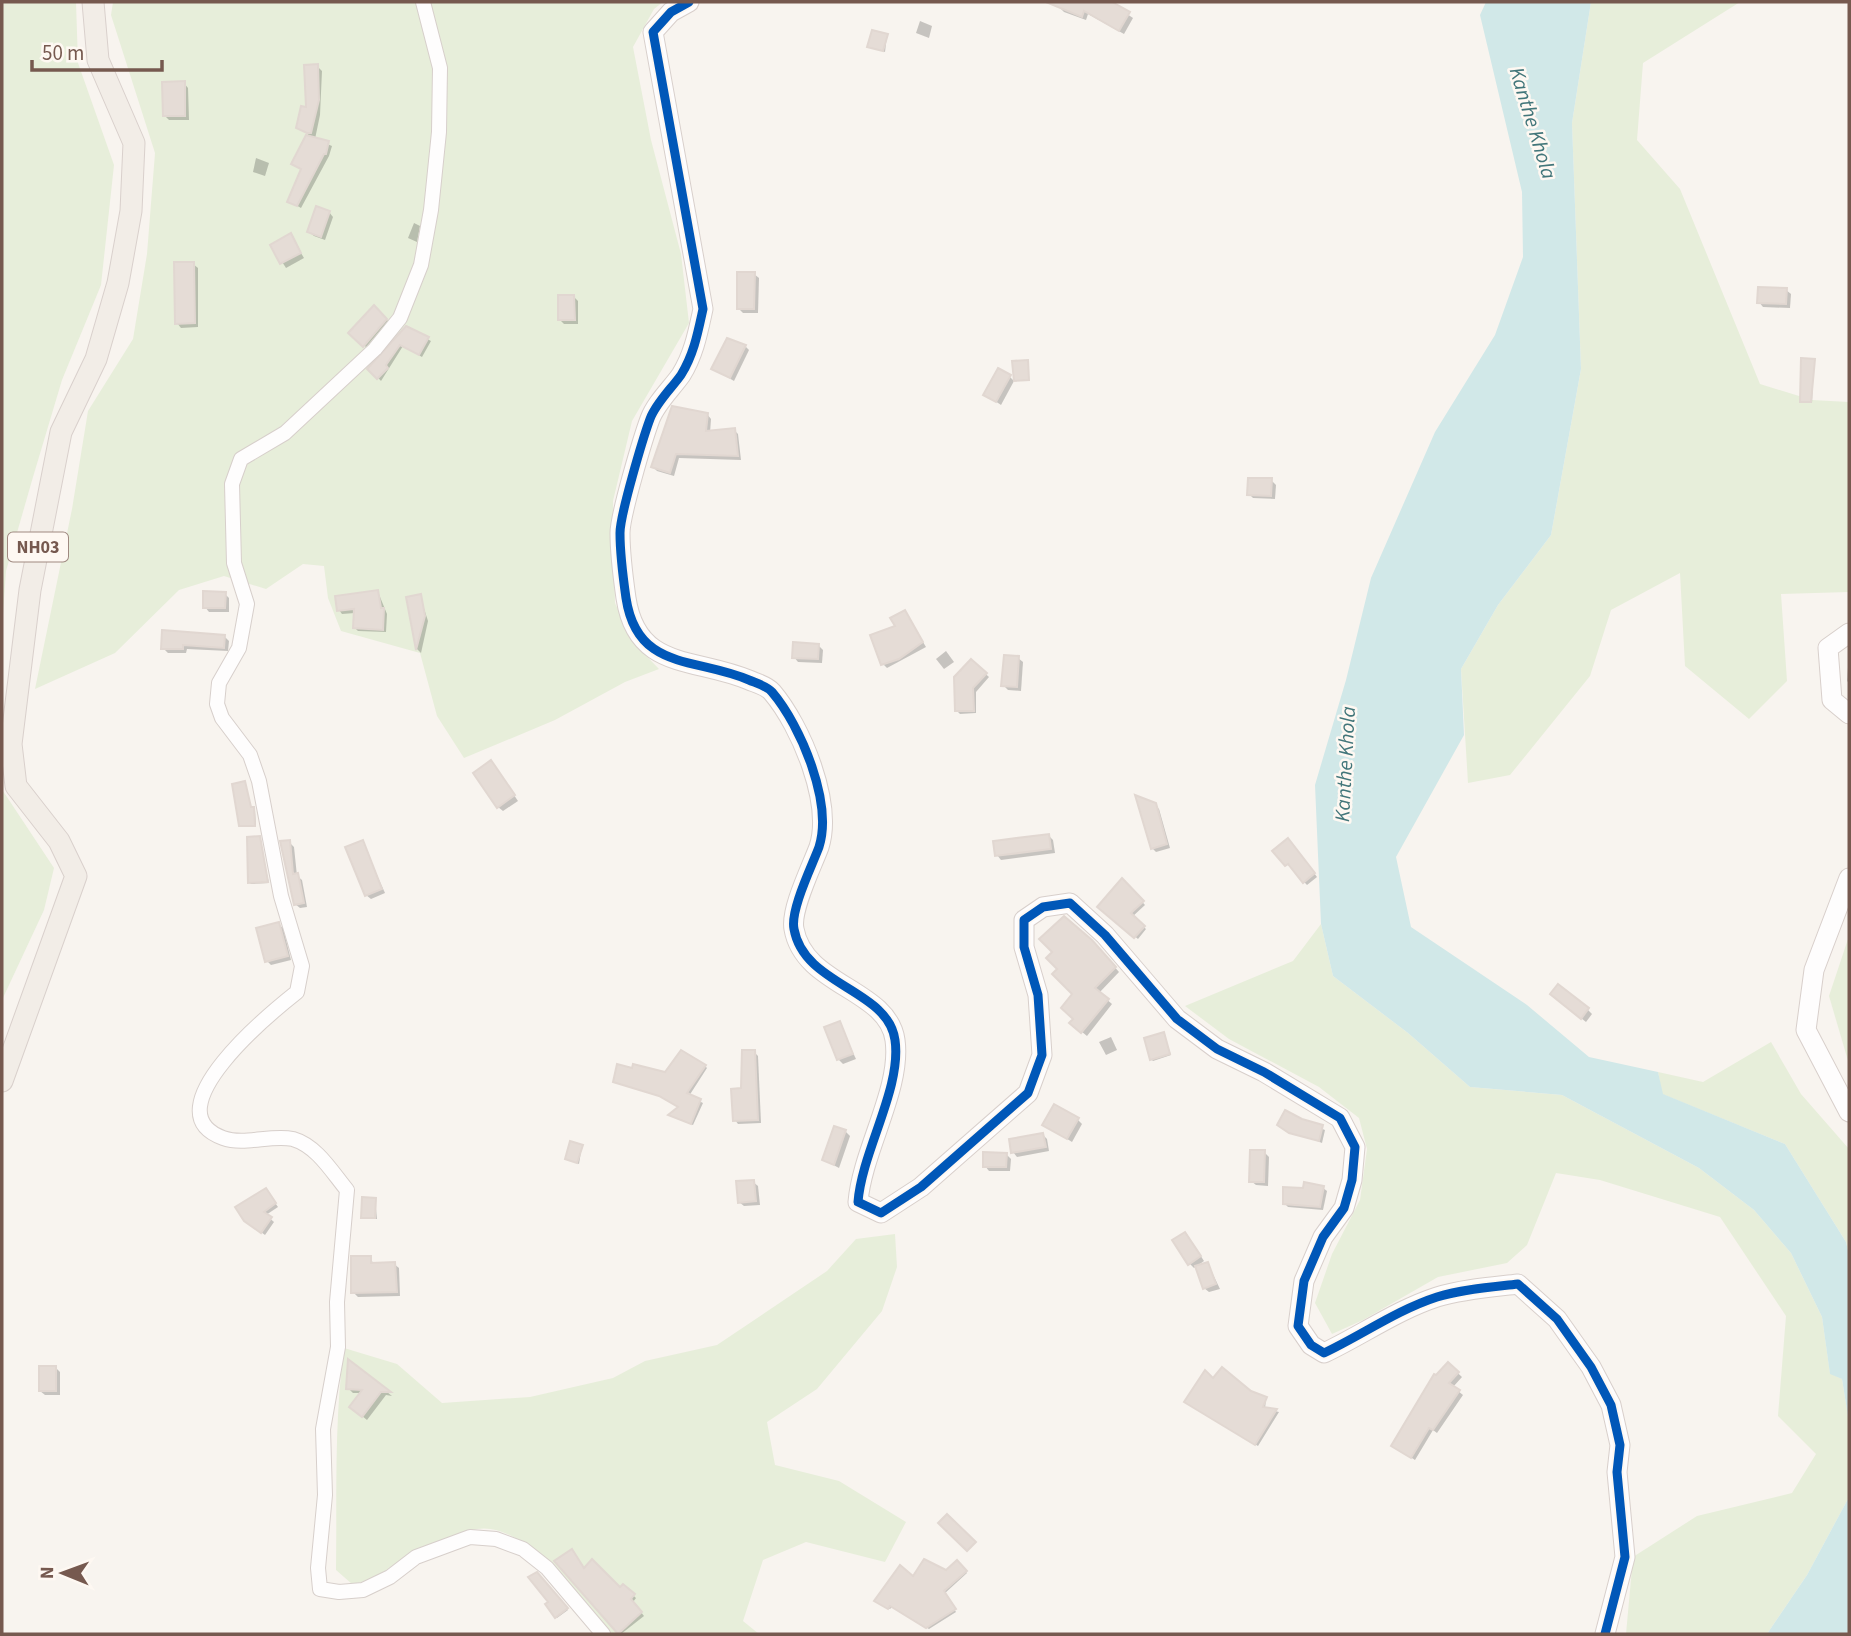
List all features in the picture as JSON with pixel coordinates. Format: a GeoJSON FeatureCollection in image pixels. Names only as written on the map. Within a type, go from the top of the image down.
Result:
{"type":"FeatureCollection","features":[{"type":"Feature","properties":{"kind":"main road","name":"NH03"},"geometry":{"type":"LineString","coordinates":[[2,1081],[75,876],[59,841],[16,786],[11,744],[30,590],[61,432],[96,359],[118,283],[131,211],[134,143],[98,60],[93,2]]}},
{"type":"Feature","properties":{"kind":"street"},"geometry":{"type":"LineString","coordinates":[[423,2],[440,68],[439,132],[431,210],[421,265],[400,318],[375,349],[285,433],[241,459],[232,484],[234,564],[247,604],[239,648],[219,683],[217,705],[222,718],[250,755],[260,780],[281,896],[302,966],[298,992],[268,1016],[215,1069],[201,1100],[201,1112],[206,1124],[221,1137],[292,1139],[313,1149],[347,1191],[338,1302],[338,1347],[323,1429],[326,1495],[318,1568],[320,1589],[339,1592],[363,1590],[390,1577],[416,1557],[470,1537],[496,1539],[523,1549],[547,1568],[603,1634]]}},
{"type":"Feature","properties":{"kind":"street"},"geometry":{"type":"LineString","coordinates":[[689,2],[671,12],[653,32],[703,309],[695,348],[682,372],[650,417],[620,531],[626,601],[639,637],[656,653],[726,670],[771,690],[797,731],[824,812],[820,843],[793,926],[800,948],[813,966],[882,1014],[895,1039],[892,1079],[871,1142],[858,1202],[881,1213],[911,1194],[1028,1093],[1042,1055],[1038,995],[1024,947],[1024,920],[1043,907],[1070,903],[1105,935],[1177,1019],[1217,1049],[1264,1072],[1340,1118],[1355,1147],[1352,1180],[1344,1208],[1323,1237],[1304,1281],[1298,1326],[1311,1345],[1324,1353],[1393,1315],[1438,1297],[1489,1287],[1518,1284],[1557,1319],[1591,1367],[1611,1405],[1620,1445],[1617,1472],[1625,1558],[1605,1634]]}},
{"type":"Feature","properties":{"kind":"street"},"geometry":{"type":"LineString","coordinates":[[1849,633],[1828,648],[1832,700],[1849,714]]}},
{"type":"Feature","properties":{"kind":"street"},"geometry":{"type":"LineString","coordinates":[[1849,878],[1814,970],[1806,1030],[1849,1112]]}},
{"type":"Feature","properties":{"kind":"green space"},"geometry":{"type":"Polygon","coordinates":[[[2,2],[76,2],[78,63],[114,165],[101,285],[62,380],[33,477],[6,571],[2,628],[2,2]]]}},
{"type":"Feature","properties":{"kind":"green space"},"geometry":{"type":"Polygon","coordinates":[[[113,2],[663,2],[654,9],[633,47],[651,140],[681,254],[689,323],[632,421],[613,501],[615,603],[632,641],[659,669],[625,682],[555,720],[464,758],[437,716],[420,653],[341,631],[328,598],[324,566],[303,564],[266,589],[224,576],[179,590],[115,653],[35,689],[72,509],[88,411],[133,339],[147,254],[155,153],[111,15],[113,2]]]}},
{"type":"Feature","properties":{"kind":"green space"},"geometry":{"type":"Polygon","coordinates":[[[1591,2],[1740,2],[1643,63],[1637,140],[1680,189],[1760,384],[1812,400],[1849,402],[1849,592],[1781,594],[1787,681],[1749,719],[1685,666],[1680,573],[1611,610],[1590,676],[1510,775],[1468,783],[1461,669],[1498,605],[1551,535],[1581,369],[1572,123],[1591,2]]]}},
{"type":"Feature","properties":{"kind":"green space"},"geometry":{"type":"Polygon","coordinates":[[[2,781],[3,791],[54,868],[44,910],[2,1000],[2,781]]]}},
{"type":"Feature","properties":{"kind":"green space"},"geometry":{"type":"Polygon","coordinates":[[[1321,924],[1333,976],[1408,1033],[1470,1087],[1562,1095],[1699,1168],[1754,1210],[1791,1253],[1822,1317],[1830,1373],[1842,1379],[1849,1423],[1849,1497],[1807,1575],[1767,1634],[1626,1634],[1633,1557],[1697,1516],[1792,1493],[1816,1454],[1778,1416],[1786,1316],[1720,1217],[1600,1180],[1556,1173],[1527,1245],[1507,1263],[1438,1277],[1363,1320],[1332,1334],[1315,1303],[1332,1254],[1360,1200],[1367,1149],[1359,1118],[1319,1087],[1229,1039],[1185,1006],[1293,961],[1321,924]]]}},
{"type":"Feature","properties":{"kind":"green space"},"geometry":{"type":"Polygon","coordinates":[[[1849,936],[1849,1064],[1829,996],[1849,936]]]}},
{"type":"Feature","properties":{"kind":"green space"},"geometry":{"type":"Polygon","coordinates":[[[1771,1042],[1801,1094],[1849,1149],[1849,1255],[1846,1242],[1785,1144],[1662,1094],[1658,1072],[1703,1082],[1771,1042]]]}},
{"type":"Feature","properties":{"kind":"green space"},"geometry":{"type":"Polygon","coordinates":[[[895,1234],[897,1267],[882,1311],[817,1389],[767,1422],[775,1465],[839,1481],[906,1522],[885,1562],[806,1542],[763,1560],[743,1621],[759,1634],[610,1634],[551,1566],[533,1550],[496,1530],[477,1529],[461,1533],[417,1551],[379,1575],[362,1582],[352,1584],[336,1570],[337,1431],[344,1348],[397,1364],[442,1403],[530,1397],[613,1378],[645,1361],[717,1345],[827,1271],[856,1239],[895,1234]]]}},
{"type":"Feature","properties":{"kind":"water","name":"Kanthe Khola"},"geometry":{"type":"Polygon","coordinates":[[[1486,2],[1591,2],[1572,123],[1581,369],[1551,535],[1498,605],[1461,669],[1464,735],[1396,857],[1411,927],[1527,1005],[1589,1057],[1658,1072],[1663,1094],[1785,1144],[1846,1242],[1849,1255],[1849,1423],[1842,1379],[1830,1374],[1822,1317],[1791,1253],[1754,1210],[1699,1168],[1562,1095],[1470,1087],[1408,1033],[1333,976],[1321,924],[1315,785],[1346,680],[1371,578],[1435,432],[1495,335],[1523,257],[1522,192],[1480,15],[1486,2]]]}},
{"type":"Feature","properties":{"kind":"water"},"geometry":{"type":"Polygon","coordinates":[[[1849,1497],[1849,1634],[1767,1634],[1807,1575],[1849,1497]]]}},
{"type":"Feature","properties":{"kind":"building"},"geometry":{"type":"Polygon","coordinates":[[[1046,2],[1112,2],[1130,12],[1119,31],[1084,11],[1082,17],[1046,2]]]}},
{"type":"Feature","properties":{"kind":"building"},"geometry":{"type":"Polygon","coordinates":[[[872,30],[888,34],[883,51],[867,47],[872,30]]]}},
{"type":"Feature","properties":{"kind":"building"},"geometry":{"type":"Polygon","coordinates":[[[318,64],[319,100],[311,133],[307,133],[296,128],[301,106],[306,107],[304,65],[318,64]]]}},
{"type":"Feature","properties":{"kind":"building"},"geometry":{"type":"Polygon","coordinates":[[[185,81],[185,116],[163,116],[162,82],[185,81]]]}},
{"type":"Feature","properties":{"kind":"building"},"geometry":{"type":"Polygon","coordinates":[[[306,135],[329,141],[326,154],[297,206],[287,202],[301,169],[291,164],[306,135]]]}},
{"type":"Feature","properties":{"kind":"building"},"geometry":{"type":"Polygon","coordinates":[[[316,206],[330,211],[321,237],[307,232],[316,206]]]}},
{"type":"Feature","properties":{"kind":"building"},"geometry":{"type":"Polygon","coordinates":[[[291,233],[301,253],[280,264],[270,245],[291,233]]]}},
{"type":"Feature","properties":{"kind":"building"},"geometry":{"type":"Polygon","coordinates":[[[174,262],[194,262],[195,323],[175,324],[174,262]]]}},
{"type":"Feature","properties":{"kind":"building"},"geometry":{"type":"Polygon","coordinates":[[[737,272],[755,272],[754,309],[737,309],[737,272]]]}},
{"type":"Feature","properties":{"kind":"building"},"geometry":{"type":"Polygon","coordinates":[[[1758,287],[1787,288],[1786,304],[1757,303],[1758,287]]]}},
{"type":"Feature","properties":{"kind":"building"},"geometry":{"type":"Polygon","coordinates":[[[558,295],[574,295],[575,320],[558,320],[558,295]]]}},
{"type":"Feature","properties":{"kind":"building"},"geometry":{"type":"Polygon","coordinates":[[[374,305],[387,319],[363,347],[348,333],[374,305]]]}},
{"type":"Feature","properties":{"kind":"building"},"geometry":{"type":"Polygon","coordinates":[[[406,326],[429,337],[419,355],[400,345],[386,365],[388,368],[377,379],[367,369],[406,326]]]}},
{"type":"Feature","properties":{"kind":"building"},"geometry":{"type":"Polygon","coordinates":[[[727,338],[746,345],[730,378],[711,369],[727,338]]]}},
{"type":"Feature","properties":{"kind":"building"},"geometry":{"type":"Polygon","coordinates":[[[1801,358],[1815,359],[1811,402],[1800,402],[1801,358]]]}},
{"type":"Feature","properties":{"kind":"building"},"geometry":{"type":"Polygon","coordinates":[[[1028,360],[1029,380],[1014,381],[1012,361],[1028,360]]]}},
{"type":"Feature","properties":{"kind":"building"},"geometry":{"type":"Polygon","coordinates":[[[998,368],[1011,375],[996,402],[983,395],[998,368]]]}},
{"type":"Feature","properties":{"kind":"building"},"geometry":{"type":"Polygon","coordinates":[[[672,406],[708,413],[706,431],[735,428],[738,456],[676,454],[670,473],[651,467],[672,406]]]}},
{"type":"Feature","properties":{"kind":"building"},"geometry":{"type":"Polygon","coordinates":[[[1248,478],[1272,478],[1271,496],[1247,495],[1248,478]]]}},
{"type":"Feature","properties":{"kind":"building"},"geometry":{"type":"Polygon","coordinates":[[[378,590],[381,608],[384,608],[383,630],[353,628],[354,609],[337,611],[335,596],[378,590]]]}},
{"type":"Feature","properties":{"kind":"building"},"geometry":{"type":"Polygon","coordinates":[[[203,591],[226,592],[225,608],[203,608],[203,591]]]}},
{"type":"Feature","properties":{"kind":"building"},"geometry":{"type":"Polygon","coordinates":[[[421,594],[425,616],[416,650],[406,597],[421,594]]]}},
{"type":"Feature","properties":{"kind":"building"},"geometry":{"type":"Polygon","coordinates":[[[905,610],[923,642],[899,659],[881,665],[870,635],[895,626],[890,618],[905,610]]]}},
{"type":"Feature","properties":{"kind":"building"},"geometry":{"type":"Polygon","coordinates":[[[162,630],[225,635],[224,648],[183,645],[183,649],[161,649],[162,630]]]}},
{"type":"Feature","properties":{"kind":"building"},"geometry":{"type":"Polygon","coordinates":[[[793,642],[819,644],[818,659],[792,658],[793,642]]]}},
{"type":"Feature","properties":{"kind":"building"},"geometry":{"type":"Polygon","coordinates":[[[1004,655],[1019,656],[1017,687],[1001,686],[1004,655]]]}},
{"type":"Feature","properties":{"kind":"building"},"geometry":{"type":"Polygon","coordinates":[[[971,659],[987,673],[973,688],[974,711],[955,711],[954,677],[971,659]]]}},
{"type":"Feature","properties":{"kind":"building"},"geometry":{"type":"Polygon","coordinates":[[[491,760],[515,795],[497,808],[473,773],[491,760]]]}},
{"type":"Feature","properties":{"kind":"building"},"geometry":{"type":"Polygon","coordinates":[[[245,781],[251,807],[254,807],[255,826],[239,826],[232,784],[245,781]]]}},
{"type":"Feature","properties":{"kind":"building"},"geometry":{"type":"Polygon","coordinates":[[[1135,795],[1156,803],[1167,844],[1151,849],[1135,795]]]}},
{"type":"Feature","properties":{"kind":"building"},"geometry":{"type":"Polygon","coordinates":[[[1049,834],[1051,849],[995,856],[993,841],[1049,834]]]}},
{"type":"Feature","properties":{"kind":"building"},"geometry":{"type":"Polygon","coordinates":[[[260,836],[268,882],[248,883],[247,837],[260,836]]]}},
{"type":"Feature","properties":{"kind":"building"},"geometry":{"type":"Polygon","coordinates":[[[1288,838],[1315,873],[1303,883],[1288,864],[1285,866],[1272,851],[1288,838]]]}},
{"type":"Feature","properties":{"kind":"building"},"geometry":{"type":"Polygon","coordinates":[[[290,840],[293,874],[298,873],[304,903],[294,905],[280,841],[290,840]]]}},
{"type":"Feature","properties":{"kind":"building"},"geometry":{"type":"Polygon","coordinates":[[[363,840],[382,889],[365,896],[345,847],[363,840]]]}},
{"type":"Feature","properties":{"kind":"building"},"geometry":{"type":"Polygon","coordinates":[[[1122,878],[1144,901],[1131,913],[1145,926],[1134,938],[1097,907],[1122,878]]]}},
{"type":"Feature","properties":{"kind":"building"},"geometry":{"type":"Polygon","coordinates":[[[1064,916],[1092,940],[1116,967],[1095,988],[1109,999],[1081,1033],[1069,1023],[1073,1019],[1061,1008],[1072,994],[1052,974],[1057,969],[1046,958],[1052,952],[1039,939],[1064,916]]]}},
{"type":"Feature","properties":{"kind":"building"},"geometry":{"type":"Polygon","coordinates":[[[279,922],[288,956],[265,962],[256,928],[279,922]]]}},
{"type":"Feature","properties":{"kind":"building"},"geometry":{"type":"Polygon","coordinates":[[[1558,984],[1589,1008],[1581,1019],[1550,994],[1558,984]]]}},
{"type":"Feature","properties":{"kind":"building"},"geometry":{"type":"Polygon","coordinates":[[[840,1021],[853,1054],[837,1060],[824,1027],[840,1021]]]}},
{"type":"Feature","properties":{"kind":"building"},"geometry":{"type":"Polygon","coordinates":[[[1164,1032],[1170,1054],[1150,1060],[1144,1038],[1164,1032]]]}},
{"type":"Feature","properties":{"kind":"building"},"geometry":{"type":"Polygon","coordinates":[[[681,1050],[706,1065],[687,1093],[701,1099],[691,1124],[668,1115],[678,1107],[659,1096],[613,1082],[617,1064],[632,1068],[633,1064],[665,1072],[681,1050]]]}},
{"type":"Feature","properties":{"kind":"building"},"geometry":{"type":"Polygon","coordinates":[[[742,1050],[755,1050],[758,1120],[733,1121],[731,1089],[741,1088],[742,1050]]]}},
{"type":"Feature","properties":{"kind":"building"},"geometry":{"type":"Polygon","coordinates":[[[1054,1104],[1079,1118],[1067,1139],[1042,1125],[1054,1104]]]}},
{"type":"Feature","properties":{"kind":"building"},"geometry":{"type":"Polygon","coordinates":[[[1285,1110],[1302,1119],[1323,1125],[1319,1141],[1289,1133],[1277,1125],[1285,1110]]]}},
{"type":"Feature","properties":{"kind":"building"},"geometry":{"type":"Polygon","coordinates":[[[834,1126],[846,1130],[834,1165],[822,1160],[834,1126]]]}},
{"type":"Feature","properties":{"kind":"building"},"geometry":{"type":"Polygon","coordinates":[[[1043,1133],[1046,1147],[1011,1153],[1009,1139],[1043,1133]]]}},
{"type":"Feature","properties":{"kind":"building"},"geometry":{"type":"Polygon","coordinates":[[[570,1141],[583,1145],[577,1163],[565,1159],[570,1141]]]}},
{"type":"Feature","properties":{"kind":"building"},"geometry":{"type":"Polygon","coordinates":[[[1250,1150],[1265,1150],[1264,1182],[1249,1182],[1250,1150]]]}},
{"type":"Feature","properties":{"kind":"building"},"geometry":{"type":"Polygon","coordinates":[[[983,1152],[1007,1153],[1006,1167],[983,1167],[983,1152]]]}},
{"type":"Feature","properties":{"kind":"building"},"geometry":{"type":"Polygon","coordinates":[[[754,1180],[756,1201],[738,1203],[736,1181],[754,1180]]]}},
{"type":"Feature","properties":{"kind":"building"},"geometry":{"type":"Polygon","coordinates":[[[1304,1182],[1324,1186],[1320,1207],[1283,1204],[1283,1187],[1303,1188],[1304,1182]]]}},
{"type":"Feature","properties":{"kind":"building"},"geometry":{"type":"Polygon","coordinates":[[[266,1188],[276,1203],[264,1212],[272,1217],[261,1233],[244,1221],[235,1207],[266,1188]]]}},
{"type":"Feature","properties":{"kind":"building"},"geometry":{"type":"Polygon","coordinates":[[[362,1197],[376,1198],[375,1218],[361,1218],[362,1197]]]}},
{"type":"Feature","properties":{"kind":"building"},"geometry":{"type":"Polygon","coordinates":[[[1185,1232],[1201,1256],[1188,1265],[1172,1240],[1185,1232]]]}},
{"type":"Feature","properties":{"kind":"building"},"geometry":{"type":"Polygon","coordinates":[[[351,1256],[371,1256],[371,1263],[395,1262],[397,1292],[351,1293],[351,1256]]]}},
{"type":"Feature","properties":{"kind":"building"},"geometry":{"type":"Polygon","coordinates":[[[1208,1262],[1216,1284],[1203,1289],[1195,1266],[1208,1262]]]}},
{"type":"Feature","properties":{"kind":"building"},"geometry":{"type":"Polygon","coordinates":[[[348,1359],[391,1392],[381,1392],[362,1417],[349,1407],[362,1390],[346,1389],[348,1359]]]}},
{"type":"Feature","properties":{"kind":"building"},"geometry":{"type":"Polygon","coordinates":[[[1448,1362],[1459,1372],[1449,1383],[1460,1390],[1433,1430],[1429,1428],[1411,1458],[1391,1446],[1434,1374],[1448,1362]]]}},
{"type":"Feature","properties":{"kind":"building"},"geometry":{"type":"Polygon","coordinates":[[[39,1366],[56,1366],[56,1391],[39,1391],[39,1366]]]}},
{"type":"Feature","properties":{"kind":"building"},"geometry":{"type":"Polygon","coordinates":[[[1222,1367],[1251,1391],[1267,1397],[1263,1407],[1277,1409],[1255,1445],[1184,1402],[1205,1370],[1213,1378],[1222,1367]]]}},
{"type":"Feature","properties":{"kind":"building"},"geometry":{"type":"Polygon","coordinates":[[[947,1514],[976,1542],[967,1551],[938,1523],[947,1514]]]}},
{"type":"Feature","properties":{"kind":"building"},"geometry":{"type":"Polygon","coordinates":[[[572,1549],[584,1568],[592,1559],[620,1587],[623,1584],[635,1594],[631,1599],[642,1612],[618,1634],[554,1561],[572,1549]]]}},
{"type":"Feature","properties":{"kind":"building"},"geometry":{"type":"Polygon","coordinates":[[[924,1559],[946,1570],[957,1560],[967,1571],[944,1591],[956,1609],[926,1628],[890,1606],[888,1609],[874,1601],[900,1565],[913,1576],[924,1559]]]}},
{"type":"Feature","properties":{"kind":"building"},"geometry":{"type":"Polygon","coordinates":[[[537,1572],[568,1608],[555,1618],[545,1604],[548,1602],[528,1577],[537,1572]]]}},
{"type":"Feature","properties":{"kind":"cycle path"},"geometry":{"type":"LineString","coordinates":[[689,2],[671,12],[653,32],[703,309],[689,359],[681,375],[656,407],[637,459],[620,533],[626,598],[632,622],[642,638],[656,650],[671,658],[729,673],[770,690],[794,724],[812,766],[822,809],[822,829],[819,847],[798,900],[794,929],[801,948],[813,963],[878,1009],[889,1023],[895,1040],[893,1078],[866,1162],[858,1202],[881,1213],[921,1187],[1028,1093],[1042,1055],[1038,995],[1024,947],[1024,920],[1043,907],[1070,903],[1105,935],[1177,1019],[1217,1049],[1264,1072],[1340,1118],[1355,1147],[1352,1180],[1344,1208],[1323,1237],[1304,1281],[1298,1326],[1311,1345],[1324,1353],[1422,1302],[1467,1290],[1518,1284],[1557,1319],[1591,1367],[1611,1405],[1620,1445],[1617,1472],[1625,1557],[1605,1634]]}}]}
